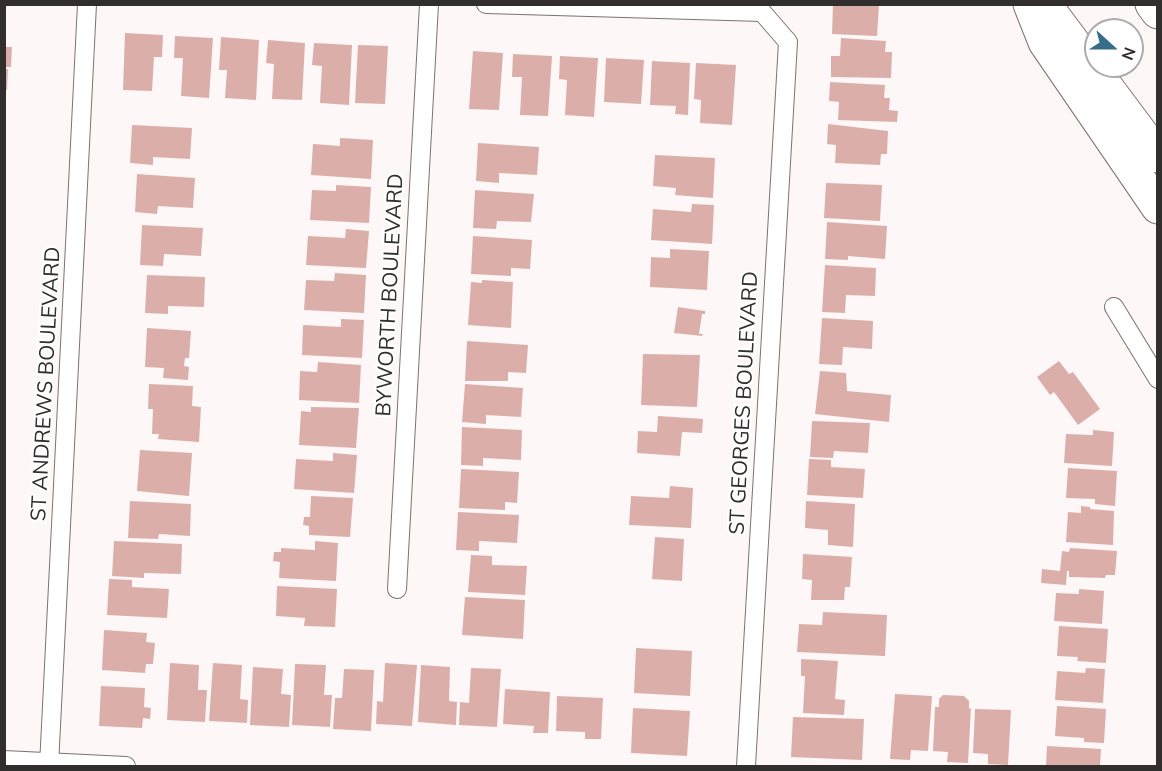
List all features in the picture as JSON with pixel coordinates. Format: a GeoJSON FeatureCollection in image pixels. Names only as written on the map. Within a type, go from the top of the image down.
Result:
{"type":"FeatureCollection","features":[{"type":"Feature","properties":{"kind":"highway"},"geometry":{"type":"LineString","coordinates":[[1030,4],[1045,42],[1158,207]]}},
{"type":"Feature","properties":{"kind":"highway"},"geometry":{"type":"LineString","coordinates":[[1045,4],[1158,156]]}},
{"type":"Feature","properties":{"kind":"highway"},"geometry":{"type":"LineString","coordinates":[[1152,4],[1158,12]]}},
{"type":"Feature","properties":{"kind":"street","name":"ST ANDREWS BOULEVARD"},"geometry":{"type":"LineString","coordinates":[[49,764],[87,4]]}},
{"type":"Feature","properties":{"kind":"street","name":"BYWORTH BOULEVARD"},"geometry":{"type":"LineString","coordinates":[[397,589],[429,4]]}},
{"type":"Feature","properties":{"kind":"street","name":"ST GEORGES BOULEVARD"},"geometry":{"type":"LineString","coordinates":[[486,4],[762,12],[788,42],[746,766]]}},
{"type":"Feature","properties":{"kind":"street"},"geometry":{"type":"LineString","coordinates":[[1114,307],[1158,379]]}},
{"type":"Feature","properties":{"kind":"street"},"geometry":{"type":"LineString","coordinates":[[4,760],[126,766]]}},
{"type":"Feature","properties":{"kind":"building"},"geometry":{"type":"Polygon","coordinates":[[[833,4],[879,4],[877,36],[832,34],[833,4]]]}},
{"type":"Feature","properties":{"kind":"building"},"geometry":{"type":"Polygon","coordinates":[[[125,33],[163,35],[162,57],[154,57],[152,91],[123,90],[125,33]]]}},
{"type":"Feature","properties":{"kind":"building"},"geometry":{"type":"Polygon","coordinates":[[[175,36],[213,38],[209,98],[181,96],[183,58],[174,58],[175,36]]]}},
{"type":"Feature","properties":{"kind":"building"},"geometry":{"type":"Polygon","coordinates":[[[221,37],[259,40],[256,100],[225,98],[227,70],[219,70],[221,37]]]}},
{"type":"Feature","properties":{"kind":"building"},"geometry":{"type":"Polygon","coordinates":[[[841,38],[886,41],[885,52],[892,52],[891,78],[831,77],[831,56],[840,56],[841,38]]]}},
{"type":"Feature","properties":{"kind":"building"},"geometry":{"type":"Polygon","coordinates":[[[268,40],[305,43],[302,100],[272,99],[274,64],[266,63],[268,40]]]}},
{"type":"Feature","properties":{"kind":"building"},"geometry":{"type":"Polygon","coordinates":[[[314,43],[352,45],[349,105],[320,103],[322,66],[312,65],[314,43]]]}},
{"type":"Feature","properties":{"kind":"building"},"geometry":{"type":"Polygon","coordinates":[[[358,45],[388,46],[385,104],[355,103],[358,45]]]}},
{"type":"Feature","properties":{"kind":"building"},"geometry":{"type":"Polygon","coordinates":[[[4,47],[12,47],[11,67],[4,67],[4,47]]]}},
{"type":"Feature","properties":{"kind":"building"},"geometry":{"type":"Polygon","coordinates":[[[473,51],[503,53],[499,110],[469,109],[473,51]]]}},
{"type":"Feature","properties":{"kind":"building"},"geometry":{"type":"Polygon","coordinates":[[[513,54],[552,56],[548,116],[520,115],[522,77],[512,77],[513,54]]]}},
{"type":"Feature","properties":{"kind":"building"},"geometry":{"type":"Polygon","coordinates":[[[560,56],[598,58],[594,117],[565,115],[567,80],[559,79],[560,56]]]}},
{"type":"Feature","properties":{"kind":"building"},"geometry":{"type":"Polygon","coordinates":[[[606,58],[644,60],[641,104],[604,102],[606,58]]]}},
{"type":"Feature","properties":{"kind":"building"},"geometry":{"type":"Polygon","coordinates":[[[652,61],[690,63],[688,115],[675,114],[676,106],[650,105],[652,61]]]}},
{"type":"Feature","properties":{"kind":"building"},"geometry":{"type":"Polygon","coordinates":[[[696,63],[736,65],[732,125],[700,123],[701,100],[694,99],[696,63]]]}},
{"type":"Feature","properties":{"kind":"building"},"geometry":{"type":"Polygon","coordinates":[[[4,69],[8,69],[7,90],[4,90],[4,69]]]}},
{"type":"Feature","properties":{"kind":"building"},"geometry":{"type":"Polygon","coordinates":[[[830,82],[885,85],[884,98],[890,98],[889,110],[898,111],[897,122],[838,120],[839,102],[829,101],[830,82]]]}},
{"type":"Feature","properties":{"kind":"building"},"geometry":{"type":"Polygon","coordinates":[[[828,124],[888,131],[887,154],[881,154],[880,165],[835,163],[836,145],[827,144],[828,124]]]}},
{"type":"Feature","properties":{"kind":"building"},"geometry":{"type":"Polygon","coordinates":[[[132,125],[192,128],[190,159],[153,157],[153,165],[130,163],[132,125]]]}},
{"type":"Feature","properties":{"kind":"building"},"geometry":{"type":"Polygon","coordinates":[[[340,138],[373,140],[371,179],[311,175],[313,144],[340,146],[340,138]]]}},
{"type":"Feature","properties":{"kind":"building"},"geometry":{"type":"Polygon","coordinates":[[[478,143],[539,147],[537,175],[499,173],[499,183],[476,181],[478,143]]]}},
{"type":"Feature","properties":{"kind":"building"},"geometry":{"type":"Polygon","coordinates":[[[655,155],[715,158],[713,198],[675,195],[676,188],[653,186],[655,155]]]}},
{"type":"Feature","properties":{"kind":"building"},"geometry":{"type":"Polygon","coordinates":[[[137,174],[195,178],[193,208],[158,206],[157,214],[135,212],[137,174]]]}},
{"type":"Feature","properties":{"kind":"building"},"geometry":{"type":"Polygon","coordinates":[[[826,183],[882,185],[880,221],[824,218],[826,183]]]}},
{"type":"Feature","properties":{"kind":"building"},"geometry":{"type":"Polygon","coordinates":[[[336,185],[371,187],[369,223],[310,220],[312,190],[336,191],[336,185]]]}},
{"type":"Feature","properties":{"kind":"building"},"geometry":{"type":"Polygon","coordinates":[[[475,190],[534,194],[531,222],[497,221],[496,229],[473,228],[475,190]]]}},
{"type":"Feature","properties":{"kind":"building"},"geometry":{"type":"Polygon","coordinates":[[[692,204],[714,205],[712,244],[651,240],[653,209],[691,212],[692,204]]]}},
{"type":"Feature","properties":{"kind":"building"},"geometry":{"type":"Polygon","coordinates":[[[827,222],[887,226],[885,259],[848,256],[848,260],[825,259],[827,222]]]}},
{"type":"Feature","properties":{"kind":"building"},"geometry":{"type":"Polygon","coordinates":[[[142,225],[203,228],[201,256],[164,254],[163,266],[140,265],[142,225]]]}},
{"type":"Feature","properties":{"kind":"building"},"geometry":{"type":"Polygon","coordinates":[[[346,229],[369,231],[366,268],[306,265],[308,236],[345,238],[346,229]]]}},
{"type":"Feature","properties":{"kind":"building"},"geometry":{"type":"Polygon","coordinates":[[[473,236],[532,240],[530,269],[511,268],[511,276],[471,274],[473,236]]]}},
{"type":"Feature","properties":{"kind":"building"},"geometry":{"type":"Polygon","coordinates":[[[670,249],[709,251],[707,290],[650,287],[651,257],[670,258],[670,249]]]}},
{"type":"Feature","properties":{"kind":"building"},"geometry":{"type":"Polygon","coordinates":[[[825,265],[876,268],[875,296],[846,295],[845,313],[822,312],[825,265]]]}},
{"type":"Feature","properties":{"kind":"building"},"geometry":{"type":"Polygon","coordinates":[[[335,273],[366,275],[364,313],[304,310],[306,280],[334,281],[335,273]]]}},
{"type":"Feature","properties":{"kind":"building"},"geometry":{"type":"Polygon","coordinates":[[[147,275],[205,277],[204,307],[168,306],[168,314],[145,313],[147,275]]]}},
{"type":"Feature","properties":{"kind":"building"},"geometry":{"type":"Polygon","coordinates":[[[482,280],[513,282],[511,328],[468,325],[471,282],[482,283],[482,280]]]}},
{"type":"Feature","properties":{"kind":"building"},"geometry":{"type":"Polygon","coordinates":[[[678,307],[705,311],[705,314],[702,314],[699,334],[703,334],[702,336],[674,333],[678,307]]]}},
{"type":"Feature","properties":{"kind":"building"},"geometry":{"type":"Polygon","coordinates":[[[822,318],[873,321],[872,349],[843,347],[842,365],[819,364],[822,318]]]}},
{"type":"Feature","properties":{"kind":"building"},"geometry":{"type":"Polygon","coordinates":[[[341,319],[364,320],[362,358],[302,355],[303,325],[341,327],[341,319]]]}},
{"type":"Feature","properties":{"kind":"building"},"geometry":{"type":"Polygon","coordinates":[[[147,328],[191,331],[189,358],[185,358],[184,366],[189,367],[188,380],[163,378],[164,368],[145,367],[147,328]]]}},
{"type":"Feature","properties":{"kind":"building"},"geometry":{"type":"Polygon","coordinates":[[[467,341],[528,345],[526,373],[508,372],[508,381],[465,381],[467,341]]]}},
{"type":"Feature","properties":{"kind":"building"},"geometry":{"type":"Polygon","coordinates":[[[643,354],[700,355],[697,407],[641,405],[643,354]]]}},
{"type":"Feature","properties":{"kind":"building"},"geometry":{"type":"Polygon","coordinates":[[[1059,361],[1069,374],[1073,372],[1100,409],[1078,425],[1054,392],[1050,395],[1037,377],[1059,361]]]}},
{"type":"Feature","properties":{"kind":"building"},"geometry":{"type":"Polygon","coordinates":[[[318,362],[361,365],[359,403],[299,400],[300,371],[317,372],[318,362]]]}},
{"type":"Feature","properties":{"kind":"building"},"geometry":{"type":"Polygon","coordinates":[[[820,371],[846,373],[847,391],[891,395],[889,422],[815,414],[820,371]]]}},
{"type":"Feature","properties":{"kind":"building"},"geometry":{"type":"Polygon","coordinates":[[[149,384],[193,386],[192,406],[201,407],[199,442],[158,439],[159,434],[152,434],[153,409],[148,409],[149,384]]]}},
{"type":"Feature","properties":{"kind":"building"},"geometry":{"type":"Polygon","coordinates":[[[465,384],[523,388],[521,417],[486,415],[486,424],[462,422],[465,384]]]}},
{"type":"Feature","properties":{"kind":"building"},"geometry":{"type":"Polygon","coordinates":[[[311,407],[359,408],[356,448],[299,445],[301,411],[311,412],[311,407]]]}},
{"type":"Feature","properties":{"kind":"building"},"geometry":{"type":"Polygon","coordinates":[[[658,416],[703,419],[702,433],[682,432],[680,456],[637,453],[638,431],[657,432],[658,416]]]}},
{"type":"Feature","properties":{"kind":"building"},"geometry":{"type":"Polygon","coordinates":[[[812,421],[870,423],[868,453],[834,451],[833,458],[810,457],[812,421]]]}},
{"type":"Feature","properties":{"kind":"building"},"geometry":{"type":"Polygon","coordinates":[[[462,427],[522,430],[521,460],[483,458],[483,466],[461,465],[462,427]]]}},
{"type":"Feature","properties":{"kind":"building"},"geometry":{"type":"Polygon","coordinates":[[[1093,430],[1114,432],[1112,466],[1064,463],[1066,434],[1093,435],[1093,430]]]}},
{"type":"Feature","properties":{"kind":"building"},"geometry":{"type":"Polygon","coordinates":[[[140,450],[192,453],[189,496],[137,491],[140,450]]]}},
{"type":"Feature","properties":{"kind":"building"},"geometry":{"type":"Polygon","coordinates":[[[333,453],[357,455],[354,493],[294,489],[296,459],[333,461],[333,453]]]}},
{"type":"Feature","properties":{"kind":"building"},"geometry":{"type":"Polygon","coordinates":[[[809,459],[831,460],[831,467],[865,469],[863,498],[807,495],[809,459]]]}},
{"type":"Feature","properties":{"kind":"building"},"geometry":{"type":"Polygon","coordinates":[[[1068,468],[1117,471],[1115,506],[1095,504],[1095,499],[1066,498],[1068,468]]]}},
{"type":"Feature","properties":{"kind":"building"},"geometry":{"type":"Polygon","coordinates":[[[461,469],[519,472],[517,503],[505,502],[505,510],[459,508],[461,469]]]}},
{"type":"Feature","properties":{"kind":"building"},"geometry":{"type":"Polygon","coordinates":[[[670,486],[693,488],[691,528],[629,525],[631,496],[669,498],[670,486]]]}},
{"type":"Feature","properties":{"kind":"building"},"geometry":{"type":"Polygon","coordinates":[[[311,496],[353,498],[350,537],[309,535],[309,526],[303,525],[304,517],[310,517],[311,496]]]}},
{"type":"Feature","properties":{"kind":"building"},"geometry":{"type":"Polygon","coordinates":[[[130,501],[191,504],[190,536],[159,534],[158,539],[128,538],[130,501]]]}},
{"type":"Feature","properties":{"kind":"building"},"geometry":{"type":"Polygon","coordinates":[[[806,501],[855,504],[853,547],[828,545],[828,530],[805,528],[806,501]]]}},
{"type":"Feature","properties":{"kind":"building"},"geometry":{"type":"Polygon","coordinates":[[[1081,506],[1114,511],[1113,545],[1066,542],[1068,512],[1081,513],[1081,506]]]}},
{"type":"Feature","properties":{"kind":"building"},"geometry":{"type":"Polygon","coordinates":[[[458,512],[519,515],[517,543],[479,541],[479,551],[456,550],[458,512]]]}},
{"type":"Feature","properties":{"kind":"building"},"geometry":{"type":"Polygon","coordinates":[[[655,537],[684,539],[682,581],[652,579],[655,537]]]}},
{"type":"Feature","properties":{"kind":"building"},"geometry":{"type":"Polygon","coordinates":[[[114,541],[182,544],[181,574],[144,573],[144,578],[112,576],[114,541]]]}},
{"type":"Feature","properties":{"kind":"building"},"geometry":{"type":"Polygon","coordinates":[[[315,541],[338,543],[336,581],[279,578],[280,562],[273,561],[274,552],[281,552],[281,548],[315,550],[315,541]]]}},
{"type":"Feature","properties":{"kind":"building"},"geometry":{"type":"Polygon","coordinates":[[[1070,548],[1117,551],[1115,575],[1106,575],[1105,578],[1069,577],[1069,571],[1067,571],[1066,585],[1041,583],[1042,569],[1060,571],[1062,551],[1069,552],[1070,548]]]}},
{"type":"Feature","properties":{"kind":"building"},"geometry":{"type":"Polygon","coordinates":[[[803,554],[852,557],[850,587],[845,587],[844,600],[811,600],[812,580],[802,579],[803,554]]]}},
{"type":"Feature","properties":{"kind":"building"},"geometry":{"type":"Polygon","coordinates":[[[471,555],[492,556],[492,565],[527,566],[525,595],[468,592],[471,555]]]}},
{"type":"Feature","properties":{"kind":"building"},"geometry":{"type":"Polygon","coordinates":[[[109,579],[132,580],[132,587],[169,589],[167,618],[107,615],[109,579]]]}},
{"type":"Feature","properties":{"kind":"building"},"geometry":{"type":"Polygon","coordinates":[[[277,586],[337,589],[335,627],[304,626],[305,618],[276,616],[277,586]]]}},
{"type":"Feature","properties":{"kind":"building"},"geometry":{"type":"Polygon","coordinates":[[[1079,589],[1104,591],[1102,624],[1054,621],[1056,593],[1079,594],[1079,589]]]}},
{"type":"Feature","properties":{"kind":"building"},"geometry":{"type":"Polygon","coordinates":[[[465,597],[525,600],[523,639],[462,635],[465,597]]]}},
{"type":"Feature","properties":{"kind":"building"},"geometry":{"type":"Polygon","coordinates":[[[823,612],[887,615],[885,656],[797,652],[799,624],[822,625],[823,612]]]}},
{"type":"Feature","properties":{"kind":"building"},"geometry":{"type":"Polygon","coordinates":[[[1059,626],[1108,629],[1106,663],[1077,661],[1078,657],[1057,656],[1059,626]]]}},
{"type":"Feature","properties":{"kind":"building"},"geometry":{"type":"Polygon","coordinates":[[[104,630],[147,633],[146,642],[155,643],[153,664],[146,664],[145,673],[102,670],[104,630]]]}},
{"type":"Feature","properties":{"kind":"building"},"geometry":{"type":"Polygon","coordinates":[[[636,648],[692,651],[690,696],[634,693],[636,648]]]}},
{"type":"Feature","properties":{"kind":"building"},"geometry":{"type":"Polygon","coordinates":[[[801,659],[838,661],[835,699],[845,700],[844,715],[803,713],[805,676],[801,676],[801,659]]]}},
{"type":"Feature","properties":{"kind":"building"},"geometry":{"type":"Polygon","coordinates":[[[170,663],[199,665],[198,690],[207,690],[205,722],[167,720],[170,663]]]}},
{"type":"Feature","properties":{"kind":"building"},"geometry":{"type":"Polygon","coordinates":[[[213,663],[242,665],[240,699],[248,700],[247,723],[209,721],[213,663]]]}},
{"type":"Feature","properties":{"kind":"building"},"geometry":{"type":"Polygon","coordinates":[[[385,663],[417,665],[412,726],[376,724],[377,701],[383,702],[385,663]]]}},
{"type":"Feature","properties":{"kind":"building"},"geometry":{"type":"Polygon","coordinates":[[[295,664],[326,665],[324,695],[332,695],[330,727],[292,725],[295,664]]]}},
{"type":"Feature","properties":{"kind":"building"},"geometry":{"type":"Polygon","coordinates":[[[421,665],[450,667],[449,701],[457,702],[456,725],[418,722],[421,665]]]}},
{"type":"Feature","properties":{"kind":"building"},"geometry":{"type":"Polygon","coordinates":[[[253,667],[283,669],[281,694],[291,695],[289,727],[250,725],[253,667]]]}},
{"type":"Feature","properties":{"kind":"building"},"geometry":{"type":"Polygon","coordinates":[[[471,668],[501,669],[497,727],[459,725],[460,702],[469,703],[471,668]]]}},
{"type":"Feature","properties":{"kind":"building"},"geometry":{"type":"Polygon","coordinates":[[[1086,668],[1105,669],[1103,703],[1055,700],[1057,671],[1085,673],[1086,668]]]}},
{"type":"Feature","properties":{"kind":"building"},"geometry":{"type":"Polygon","coordinates":[[[344,669],[374,670],[371,731],[333,729],[335,698],[342,698],[344,669]]]}},
{"type":"Feature","properties":{"kind":"building"},"geometry":{"type":"Polygon","coordinates":[[[101,686],[145,688],[144,707],[151,708],[150,719],[143,718],[142,728],[99,726],[101,686]]]}},
{"type":"Feature","properties":{"kind":"building"},"geometry":{"type":"Polygon","coordinates":[[[505,689],[550,692],[548,733],[533,733],[534,726],[503,724],[505,689]]]}},
{"type":"Feature","properties":{"kind":"building"},"geometry":{"type":"Polygon","coordinates":[[[895,694],[932,696],[928,751],[911,750],[910,760],[890,759],[895,694]]]}},
{"type":"Feature","properties":{"kind":"building"},"geometry":{"type":"Polygon","coordinates":[[[943,695],[964,696],[969,701],[969,709],[971,708],[968,763],[947,762],[948,752],[933,751],[935,707],[939,707],[939,699],[943,695]]]}},
{"type":"Feature","properties":{"kind":"building"},"geometry":{"type":"Polygon","coordinates":[[[557,696],[603,698],[601,739],[585,739],[585,732],[556,731],[557,696]]]}},
{"type":"Feature","properties":{"kind":"building"},"geometry":{"type":"Polygon","coordinates":[[[1057,706],[1106,709],[1104,743],[1084,742],[1084,738],[1055,736],[1057,706]]]}},
{"type":"Feature","properties":{"kind":"building"},"geometry":{"type":"Polygon","coordinates":[[[633,708],[690,711],[687,756],[631,753],[633,708]]]}},
{"type":"Feature","properties":{"kind":"building"},"geometry":{"type":"Polygon","coordinates":[[[975,709],[1011,710],[1008,765],[988,764],[988,754],[973,753],[975,709]]]}},
{"type":"Feature","properties":{"kind":"building"},"geometry":{"type":"Polygon","coordinates":[[[793,717],[864,719],[862,760],[791,757],[793,717]]]}},
{"type":"Feature","properties":{"kind":"building"},"geometry":{"type":"Polygon","coordinates":[[[1047,746],[1101,749],[1100,766],[1046,766],[1047,746]]]}}]}
